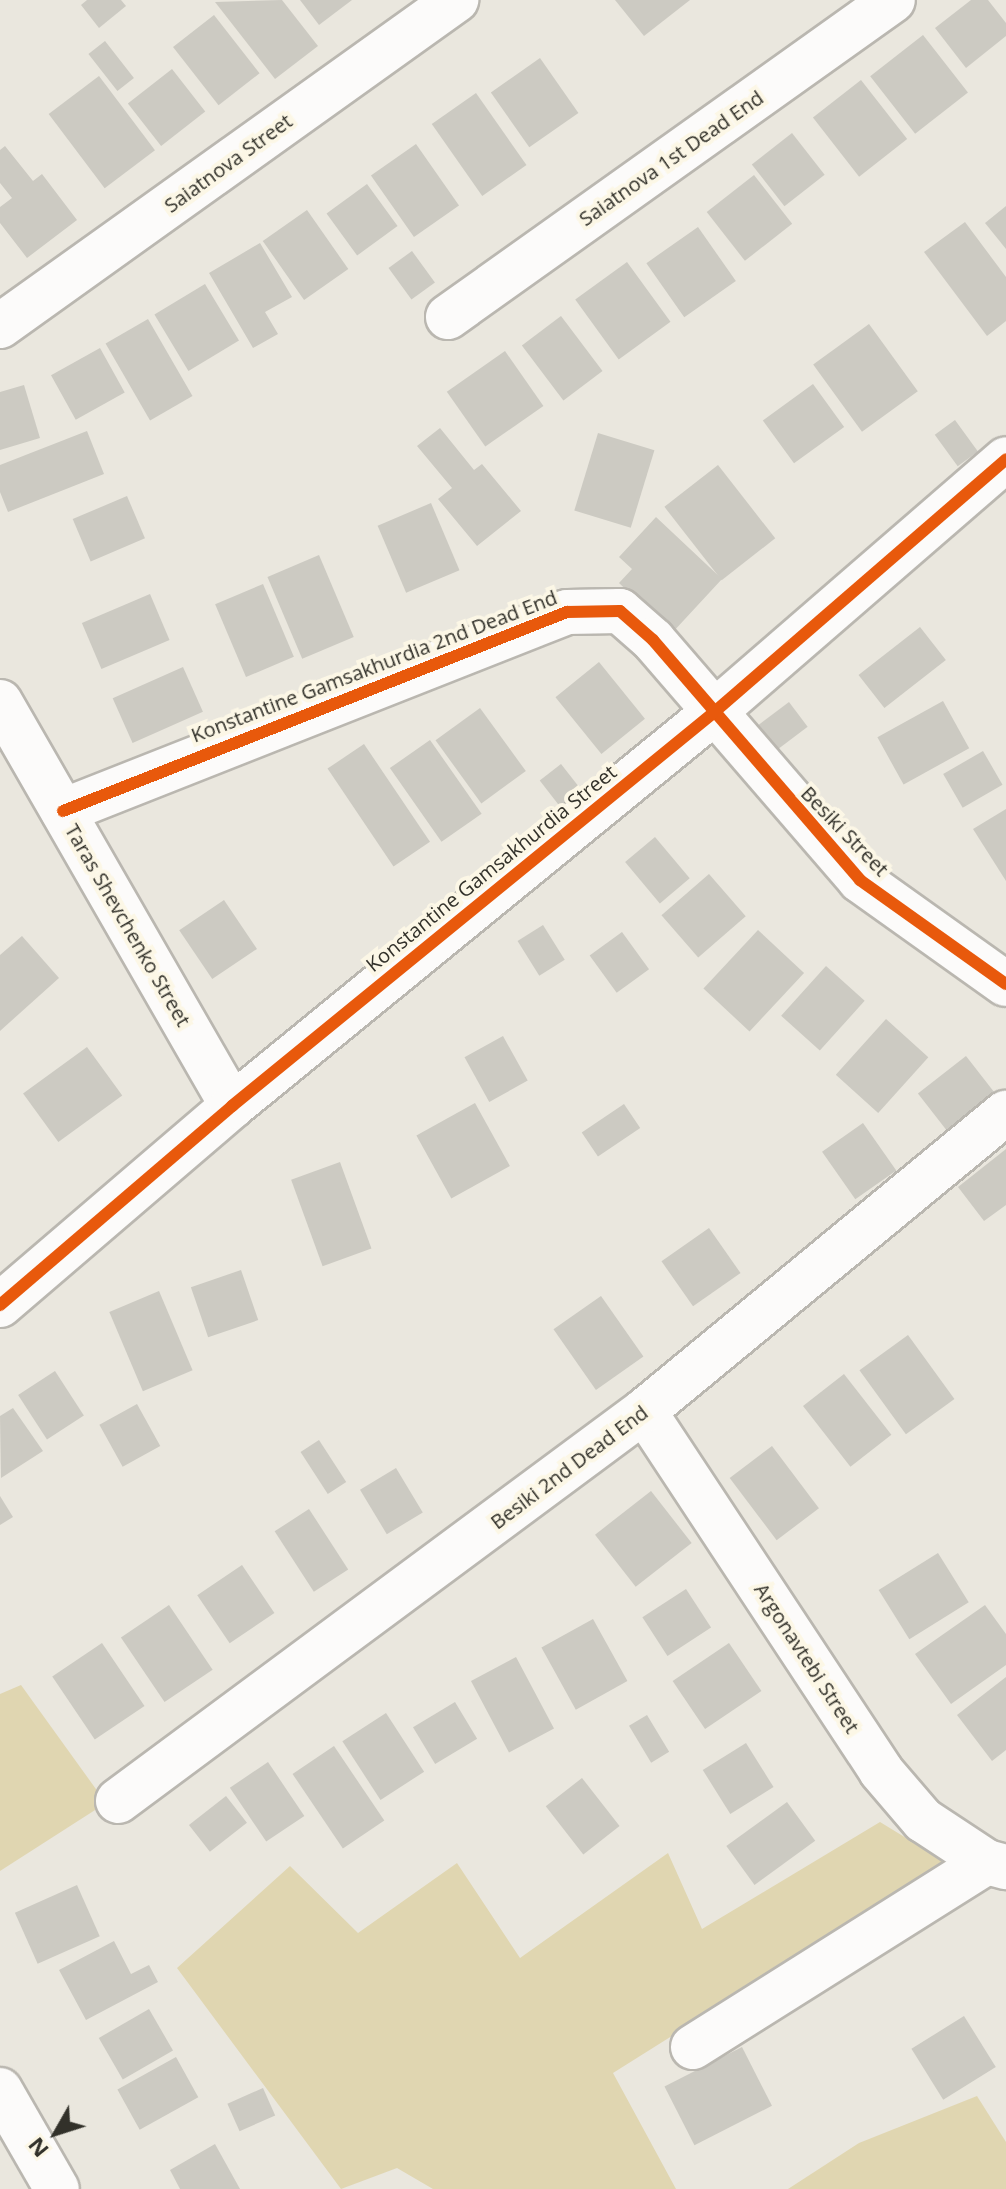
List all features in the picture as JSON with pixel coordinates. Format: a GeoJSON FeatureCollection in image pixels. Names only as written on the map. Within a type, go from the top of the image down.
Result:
{"type":"FeatureCollection","features":[{"type":"Feature","properties":{"kind":"street","name":"Saiatnova Street"},"geometry":{"type":"LineString","coordinates":[[0,326],[456,0]]}},
{"type":"Feature","properties":{"kind":"street","name":"Saiatnova 1st Dead End"},"geometry":{"type":"LineString","coordinates":[[448,317],[893,0]]}},
{"type":"Feature","properties":{"kind":"street","name":"Konstantine Gamsakhurdia Street"},"geometry":{"type":"LineString","coordinates":[[0,1305],[232,1106],[712,714],[1006,459]]}},
{"type":"Feature","properties":{"kind":"street","name":"Konstantine Gamsakhurdia 2nd Dead End"},"geometry":{"type":"LineString","coordinates":[[63,811],[567,612],[620,611],[653,640],[712,714]]}},
{"type":"Feature","properties":{"kind":"street","name":"Taras Shevchenko Street"},"geometry":{"type":"LineString","coordinates":[[0,702],[232,1106]]}},
{"type":"Feature","properties":{"kind":"street","name":"Besiki Street"},"geometry":{"type":"LineString","coordinates":[[712,714],[860,880],[1006,984]]}},
{"type":"Feature","properties":{"kind":"street","name":"Besiki 2nd Dead End"},"geometry":{"type":"LineString","coordinates":[[118,1801],[644,1411],[1006,1113]]}},
{"type":"Feature","properties":{"kind":"street","name":"Argonavtebi Street"},"geometry":{"type":"LineString","coordinates":[[644,1411],[881,1771],[923,1820],[996,1864]]}},
{"type":"Feature","properties":{"kind":"street"},"geometry":{"type":"LineString","coordinates":[[693,2047],[996,1864]]}},
{"type":"Feature","properties":{"kind":"street"},"geometry":{"type":"LineString","coordinates":[[0,2090],[57,2189]]}},
{"type":"Feature","properties":{"kind":"shaded area"},"geometry":{"type":"Polygon","coordinates":[[[21,1685],[106,1803],[0,1871],[0,1694],[21,1685]]]}},
{"type":"Feature","properties":{"kind":"shaded area"},"geometry":{"type":"Polygon","coordinates":[[[880,1822],[947,1863],[613,2073],[676,2189],[433,2189],[397,2168],[341,2189],[177,1968],[290,1866],[358,1933],[457,1863],[520,1958],[668,1853],[702,1929],[880,1822]]]}},
{"type":"Feature","properties":{"kind":"shaded area"},"geometry":{"type":"Polygon","coordinates":[[[977,2096],[1006,2142],[1006,2189],[788,2189],[859,2143],[977,2096]]]}},
{"type":"Feature","properties":{"kind":"building"},"geometry":{"type":"Polygon","coordinates":[[[87,0],[121,0],[126,6],[99,28],[81,5],[87,0]]]}},
{"type":"Feature","properties":{"kind":"building"},"geometry":{"type":"Polygon","coordinates":[[[282,0],[318,46],[275,79],[215,2],[282,0]]]}},
{"type":"Feature","properties":{"kind":"building"},"geometry":{"type":"Polygon","coordinates":[[[300,0],[352,0],[319,25],[300,0]]]}},
{"type":"Feature","properties":{"kind":"building"},"geometry":{"type":"Polygon","coordinates":[[[615,0],[690,0],[644,36],[615,0]]]}},
{"type":"Feature","properties":{"kind":"building"},"geometry":{"type":"Polygon","coordinates":[[[971,0],[988,0],[1006,23],[1006,36],[966,68],[935,28],[971,0]]]}},
{"type":"Feature","properties":{"kind":"building"},"geometry":{"type":"Polygon","coordinates":[[[214,15],[260,73],[219,105],[173,47],[214,15]]]}},
{"type":"Feature","properties":{"kind":"building"},"geometry":{"type":"Polygon","coordinates":[[[923,35],[968,93],[915,134],[870,76],[923,35]]]}},
{"type":"Feature","properties":{"kind":"building"},"geometry":{"type":"Polygon","coordinates":[[[105,41],[134,78],[117,91],[88,54],[105,41]]]}},
{"type":"Feature","properties":{"kind":"building"},"geometry":{"type":"Polygon","coordinates":[[[540,58],[578,113],[529,147],[491,92],[540,58]]]}},
{"type":"Feature","properties":{"kind":"building"},"geometry":{"type":"Polygon","coordinates":[[[172,69],[205,112],[161,146],[128,103],[172,69]]]}},
{"type":"Feature","properties":{"kind":"building"},"geometry":{"type":"Polygon","coordinates":[[[99,76],[155,150],[105,188],[49,114],[99,76]]]}},
{"type":"Feature","properties":{"kind":"building"},"geometry":{"type":"Polygon","coordinates":[[[861,80],[907,139],[859,177],[813,118],[861,80]]]}},
{"type":"Feature","properties":{"kind":"building"},"geometry":{"type":"Polygon","coordinates":[[[476,93],[526,165],[482,196],[432,124],[476,93]]]}},
{"type":"Feature","properties":{"kind":"building"},"geometry":{"type":"Polygon","coordinates":[[[792,133],[825,175],[784,206],[752,164],[792,133]]]}},
{"type":"Feature","properties":{"kind":"building"},"geometry":{"type":"Polygon","coordinates":[[[416,144],[459,205],[414,237],[371,176],[416,144]]]}},
{"type":"Feature","properties":{"kind":"building"},"geometry":{"type":"Polygon","coordinates":[[[5,146],[33,181],[42,174],[77,220],[27,258],[0,223],[0,207],[12,198],[0,183],[0,150],[5,146]]]}},
{"type":"Feature","properties":{"kind":"building"},"geometry":{"type":"Polygon","coordinates":[[[754,175],[792,224],[745,261],[707,212],[754,175]]]}},
{"type":"Feature","properties":{"kind":"building"},"geometry":{"type":"Polygon","coordinates":[[[367,184],[398,226],[357,255],[327,213],[367,184]]]}},
{"type":"Feature","properties":{"kind":"building"},"geometry":{"type":"Polygon","coordinates":[[[1006,206],[1006,249],[985,223],[1006,206]]]}},
{"type":"Feature","properties":{"kind":"building"},"geometry":{"type":"Polygon","coordinates":[[[307,210],[348,269],[304,300],[263,241],[307,210]]]}},
{"type":"Feature","properties":{"kind":"building"},"geometry":{"type":"Polygon","coordinates":[[[965,222],[1006,277],[1006,321],[987,336],[924,252],[965,222]]]}},
{"type":"Feature","properties":{"kind":"building"},"geometry":{"type":"Polygon","coordinates":[[[698,227],[736,281],[684,317],[646,263],[698,227]]]}},
{"type":"Feature","properties":{"kind":"building"},"geometry":{"type":"Polygon","coordinates":[[[260,243],[292,297],[265,312],[278,334],[253,348],[209,273],[260,243]]]}},
{"type":"Feature","properties":{"kind":"building"},"geometry":{"type":"Polygon","coordinates":[[[412,251],[435,283],[411,300],[389,268],[412,251]]]}},
{"type":"Feature","properties":{"kind":"building"},"geometry":{"type":"Polygon","coordinates":[[[627,262],[670,322],[619,359],[575,300],[627,262]]]}},
{"type":"Feature","properties":{"kind":"building"},"geometry":{"type":"Polygon","coordinates":[[[205,284],[239,341],[188,371],[154,314],[205,284]]]}},
{"type":"Feature","properties":{"kind":"building"},"geometry":{"type":"Polygon","coordinates":[[[561,316],[603,371],[563,401],[522,345],[561,316]]]}},
{"type":"Feature","properties":{"kind":"building"},"geometry":{"type":"Polygon","coordinates":[[[148,319],[193,396],[150,421],[106,344],[148,319]]]}},
{"type":"Feature","properties":{"kind":"building"},"geometry":{"type":"Polygon","coordinates":[[[869,324],[918,391],[862,432],[813,365],[869,324]]]}},
{"type":"Feature","properties":{"kind":"building"},"geometry":{"type":"Polygon","coordinates":[[[100,348],[125,393],[76,420],[51,375],[100,348]]]}},
{"type":"Feature","properties":{"kind":"building"},"geometry":{"type":"Polygon","coordinates":[[[505,351],[543,406],[485,447],[447,392],[505,351]]]}},
{"type":"Feature","properties":{"kind":"building"},"geometry":{"type":"Polygon","coordinates":[[[813,384],[844,427],[794,463],[763,420],[813,384]]]}},
{"type":"Feature","properties":{"kind":"building"},"geometry":{"type":"Polygon","coordinates":[[[24,385],[40,438],[0,450],[0,392],[24,385]]]}},
{"type":"Feature","properties":{"kind":"building"},"geometry":{"type":"Polygon","coordinates":[[[955,420],[978,452],[958,466],[935,435],[955,420]]]}},
{"type":"Feature","properties":{"kind":"building"},"geometry":{"type":"Polygon","coordinates":[[[440,428],[474,470],[482,464],[521,511],[477,546],[438,499],[452,488],[417,446],[440,428]]]}},
{"type":"Feature","properties":{"kind":"building"},"geometry":{"type":"Polygon","coordinates":[[[87,431],[104,474],[8,512],[0,492],[0,465],[87,431]]]}},
{"type":"Feature","properties":{"kind":"building"},"geometry":{"type":"Polygon","coordinates":[[[598,433],[654,450],[631,528],[574,510],[598,433]]]}},
{"type":"Feature","properties":{"kind":"building"},"geometry":{"type":"Polygon","coordinates":[[[718,465],[775,538],[722,580],[664,507],[718,465]]]}},
{"type":"Feature","properties":{"kind":"building"},"geometry":{"type":"Polygon","coordinates":[[[127,496],[145,538],[91,561],[73,519],[127,496]]]}},
{"type":"Feature","properties":{"kind":"building"},"geometry":{"type":"Polygon","coordinates":[[[431,503],[460,570],[406,593],[378,526],[431,503]]]}},
{"type":"Feature","properties":{"kind":"building"},"geometry":{"type":"Polygon","coordinates":[[[656,517],[722,579],[672,633],[619,583],[632,569],[619,557],[656,517]]]}},
{"type":"Feature","properties":{"kind":"building"},"geometry":{"type":"Polygon","coordinates":[[[319,555],[354,637],[302,659],[267,577],[319,555]]]}},
{"type":"Feature","properties":{"kind":"building"},"geometry":{"type":"Polygon","coordinates":[[[263,584],[294,657],[246,677],[215,604],[263,584]]]}},
{"type":"Feature","properties":{"kind":"building"},"geometry":{"type":"Polygon","coordinates":[[[150,594],[170,640],[101,669],[82,623],[150,594]]]}},
{"type":"Feature","properties":{"kind":"building"},"geometry":{"type":"Polygon","coordinates":[[[920,627],[946,660],[884,708],[859,675],[920,627]]]}},
{"type":"Feature","properties":{"kind":"building"},"geometry":{"type":"Polygon","coordinates":[[[599,662],[645,719],[601,754],[555,697],[599,662]]]}},
{"type":"Feature","properties":{"kind":"building"},"geometry":{"type":"Polygon","coordinates":[[[183,667],[203,712],[133,743],[113,698],[183,667]]]}},
{"type":"Feature","properties":{"kind":"building"},"geometry":{"type":"Polygon","coordinates":[[[943,701],[969,748],[904,785],[877,737],[943,701]]]}},
{"type":"Feature","properties":{"kind":"building"},"geometry":{"type":"Polygon","coordinates":[[[789,702],[808,727],[777,750],[758,725],[789,702]]]}},
{"type":"Feature","properties":{"kind":"building"},"geometry":{"type":"Polygon","coordinates":[[[480,708],[526,771],[481,803],[436,740],[480,708]]]}},
{"type":"Feature","properties":{"kind":"building"},"geometry":{"type":"Polygon","coordinates":[[[430,740],[482,814],[441,842],[390,768],[430,740]]]}},
{"type":"Feature","properties":{"kind":"building"},"geometry":{"type":"Polygon","coordinates":[[[364,744],[430,842],[394,866],[328,769],[364,744]]]}},
{"type":"Feature","properties":{"kind":"building"},"geometry":{"type":"Polygon","coordinates":[[[983,751],[1002,785],[963,808],[943,774],[983,751]]]}},
{"type":"Feature","properties":{"kind":"building"},"geometry":{"type":"Polygon","coordinates":[[[561,764],[583,792],[562,809],[540,781],[561,764]]]}},
{"type":"Feature","properties":{"kind":"building"},"geometry":{"type":"Polygon","coordinates":[[[1006,809],[1006,881],[973,829],[1006,809]]]}},
{"type":"Feature","properties":{"kind":"building"},"geometry":{"type":"Polygon","coordinates":[[[655,837],[690,878],[660,903],[625,862],[655,837]]]}},
{"type":"Feature","properties":{"kind":"building"},"geometry":{"type":"Polygon","coordinates":[[[709,874],[746,916],[698,958],[661,915],[709,874]]]}},
{"type":"Feature","properties":{"kind":"building"},"geometry":{"type":"Polygon","coordinates":[[[224,900],[257,949],[212,979],[179,930],[224,900]]]}},
{"type":"Feature","properties":{"kind":"building"},"geometry":{"type":"Polygon","coordinates":[[[543,925],[565,960],[539,976],[518,941],[543,925]]]}},
{"type":"Feature","properties":{"kind":"building"},"geometry":{"type":"Polygon","coordinates":[[[758,930],[804,973],[750,1031],[703,989],[758,930]]]}},
{"type":"Feature","properties":{"kind":"building"},"geometry":{"type":"Polygon","coordinates":[[[622,932],[649,969],[617,993],[590,956],[622,932]]]}},
{"type":"Feature","properties":{"kind":"building"},"geometry":{"type":"Polygon","coordinates":[[[22,936],[59,978],[0,1031],[0,955],[22,936]]]}},
{"type":"Feature","properties":{"kind":"building"},"geometry":{"type":"Polygon","coordinates":[[[826,966],[865,1001],[820,1051],[781,1016],[826,966]]]}},
{"type":"Feature","properties":{"kind":"building"},"geometry":{"type":"Polygon","coordinates":[[[886,1019],[928,1057],[878,1113],[836,1075],[886,1019]]]}},
{"type":"Feature","properties":{"kind":"building"},"geometry":{"type":"Polygon","coordinates":[[[503,1036],[528,1081],[489,1102],[465,1057],[503,1036]]]}},
{"type":"Feature","properties":{"kind":"building"},"geometry":{"type":"Polygon","coordinates":[[[87,1047],[122,1096],[58,1142],[23,1093],[87,1047]]]}},
{"type":"Feature","properties":{"kind":"building"},"geometry":{"type":"Polygon","coordinates":[[[966,1056],[1000,1100],[952,1138],[918,1094],[966,1056]]]}},
{"type":"Feature","properties":{"kind":"building"},"geometry":{"type":"Polygon","coordinates":[[[475,1103],[510,1166],[451,1198],[416,1135],[475,1103]]]}},
{"type":"Feature","properties":{"kind":"building"},"geometry":{"type":"Polygon","coordinates":[[[624,1104],[640,1128],[598,1157],[582,1133],[624,1104]]]}},
{"type":"Feature","properties":{"kind":"building"},"geometry":{"type":"Polygon","coordinates":[[[863,1123],[896,1171],[855,1199],[822,1152],[863,1123]]]}},
{"type":"Feature","properties":{"kind":"building"},"geometry":{"type":"Polygon","coordinates":[[[1006,1149],[1006,1205],[984,1221],[958,1187],[1006,1149]]]}},
{"type":"Feature","properties":{"kind":"building"},"geometry":{"type":"Polygon","coordinates":[[[340,1162],[371,1248],[323,1266],[291,1180],[340,1162]]]}},
{"type":"Feature","properties":{"kind":"building"},"geometry":{"type":"Polygon","coordinates":[[[709,1228],[741,1273],[693,1306],[661,1261],[709,1228]]]}},
{"type":"Feature","properties":{"kind":"building"},"geometry":{"type":"Polygon","coordinates":[[[241,1270],[258,1320],[208,1337],[191,1287],[241,1270]]]}},
{"type":"Feature","properties":{"kind":"building"},"geometry":{"type":"Polygon","coordinates":[[[159,1291],[193,1370],[143,1391],[109,1312],[159,1291]]]}},
{"type":"Feature","properties":{"kind":"building"},"geometry":{"type":"Polygon","coordinates":[[[601,1296],[643,1357],[596,1390],[553,1329],[601,1296]]]}},
{"type":"Feature","properties":{"kind":"building"},"geometry":{"type":"Polygon","coordinates":[[[908,1335],[954,1399],[906,1434],[859,1370],[908,1335]]]}},
{"type":"Feature","properties":{"kind":"building"},"geometry":{"type":"Polygon","coordinates":[[[55,1371],[84,1415],[47,1439],[18,1395],[55,1371]]]}},
{"type":"Feature","properties":{"kind":"building"},"geometry":{"type":"Polygon","coordinates":[[[844,1374],[891,1435],[850,1467],[803,1406],[844,1374]]]}},
{"type":"Feature","properties":{"kind":"building"},"geometry":{"type":"Polygon","coordinates":[[[137,1404],[160,1446],[123,1467],[99,1425],[137,1404]]]}},
{"type":"Feature","properties":{"kind":"building"},"geometry":{"type":"Polygon","coordinates":[[[13,1408],[43,1451],[1,1478],[0,1416],[13,1408]]]}},
{"type":"Feature","properties":{"kind":"building"},"geometry":{"type":"Polygon","coordinates":[[[319,1440],[346,1482],[328,1494],[301,1452],[319,1440]]]}},
{"type":"Feature","properties":{"kind":"building"},"geometry":{"type":"Polygon","coordinates":[[[772,1446],[819,1508],[777,1540],[730,1478],[772,1446]]]}},
{"type":"Feature","properties":{"kind":"building"},"geometry":{"type":"Polygon","coordinates":[[[396,1468],[423,1513],[387,1534],[360,1490],[396,1468]]]}},
{"type":"Feature","properties":{"kind":"building"},"geometry":{"type":"Polygon","coordinates":[[[651,1491],[692,1543],[636,1587],[595,1535],[651,1491]]]}},
{"type":"Feature","properties":{"kind":"building"},"geometry":{"type":"Polygon","coordinates":[[[0,1496],[13,1517],[0,1525],[0,1496]]]}},
{"type":"Feature","properties":{"kind":"building"},"geometry":{"type":"Polygon","coordinates":[[[309,1509],[348,1569],[314,1592],[275,1531],[309,1509]]]}},
{"type":"Feature","properties":{"kind":"building"},"geometry":{"type":"Polygon","coordinates":[[[938,1553],[969,1602],[909,1639],[879,1590],[938,1553]]]}},
{"type":"Feature","properties":{"kind":"building"},"geometry":{"type":"Polygon","coordinates":[[[242,1565],[274,1613],[230,1643],[197,1595],[242,1565]]]}},
{"type":"Feature","properties":{"kind":"building"},"geometry":{"type":"Polygon","coordinates":[[[686,1589],[711,1628],[667,1656],[642,1617],[686,1589]]]}},
{"type":"Feature","properties":{"kind":"building"},"geometry":{"type":"Polygon","coordinates":[[[169,1605],[213,1670],[165,1702],[121,1637],[169,1605]]]}},
{"type":"Feature","properties":{"kind":"building"},"geometry":{"type":"Polygon","coordinates":[[[985,1605],[1006,1634],[1006,1665],[951,1704],[915,1654],[985,1605]]]}},
{"type":"Feature","properties":{"kind":"building"},"geometry":{"type":"Polygon","coordinates":[[[593,1619],[627,1681],[576,1710],[541,1648],[593,1619]]]}},
{"type":"Feature","properties":{"kind":"building"},"geometry":{"type":"Polygon","coordinates":[[[102,1643],[144,1706],[95,1740],[52,1677],[102,1643]]]}},
{"type":"Feature","properties":{"kind":"building"},"geometry":{"type":"Polygon","coordinates":[[[729,1643],[761,1691],[705,1729],[673,1681],[729,1643]]]}},
{"type":"Feature","properties":{"kind":"building"},"geometry":{"type":"Polygon","coordinates":[[[516,1657],[554,1729],[509,1752],[471,1681],[516,1657]]]}},
{"type":"Feature","properties":{"kind":"building"},"geometry":{"type":"Polygon","coordinates":[[[1006,1677],[1006,1750],[992,1761],[957,1715],[1006,1677]]]}},
{"type":"Feature","properties":{"kind":"building"},"geometry":{"type":"Polygon","coordinates":[[[455,1702],[477,1739],[435,1764],[413,1727],[455,1702]]]}},
{"type":"Feature","properties":{"kind":"building"},"geometry":{"type":"Polygon","coordinates":[[[386,1713],[424,1772],[381,1800],[342,1741],[386,1713]]]}},
{"type":"Feature","properties":{"kind":"building"},"geometry":{"type":"Polygon","coordinates":[[[647,1715],[669,1752],[651,1763],[629,1726],[647,1715]]]}},
{"type":"Feature","properties":{"kind":"building"},"geometry":{"type":"Polygon","coordinates":[[[746,1743],[774,1787],[730,1814],[703,1770],[746,1743]]]}},
{"type":"Feature","properties":{"kind":"building"},"geometry":{"type":"Polygon","coordinates":[[[334,1746],[384,1821],[343,1849],[293,1774],[334,1746]]]}},
{"type":"Feature","properties":{"kind":"building"},"geometry":{"type":"Polygon","coordinates":[[[268,1762],[304,1816],[266,1842],[230,1788],[268,1762]]]}},
{"type":"Feature","properties":{"kind":"building"},"geometry":{"type":"Polygon","coordinates":[[[582,1778],[620,1826],[583,1854],[546,1806],[582,1778]]]}},
{"type":"Feature","properties":{"kind":"building"},"geometry":{"type":"Polygon","coordinates":[[[226,1796],[247,1823],[210,1852],[189,1825],[226,1796]]]}},
{"type":"Feature","properties":{"kind":"building"},"geometry":{"type":"Polygon","coordinates":[[[787,1802],[815,1841],[755,1885],[726,1846],[787,1802]]]}},
{"type":"Feature","properties":{"kind":"building"},"geometry":{"type":"Polygon","coordinates":[[[77,1885],[100,1936],[38,1964],[15,1913],[77,1885]]]}},
{"type":"Feature","properties":{"kind":"building"},"geometry":{"type":"Polygon","coordinates":[[[114,1941],[131,1974],[149,1965],[158,1982],[86,2020],[59,1970],[114,1941]]]}},
{"type":"Feature","properties":{"kind":"building"},"geometry":{"type":"Polygon","coordinates":[[[149,2009],[173,2051],[123,2080],[99,2038],[149,2009]]]}},
{"type":"Feature","properties":{"kind":"building"},"geometry":{"type":"Polygon","coordinates":[[[964,2016],[996,2067],[943,2100],[911,2049],[964,2016]]]}},
{"type":"Feature","properties":{"kind":"building"},"geometry":{"type":"Polygon","coordinates":[[[742,2047],[772,2106],[694,2145],[664,2086],[742,2047]]]}},
{"type":"Feature","properties":{"kind":"building"},"geometry":{"type":"Polygon","coordinates":[[[176,2057],[198,2097],[140,2130],[117,2089],[176,2057]]]}},
{"type":"Feature","properties":{"kind":"building"},"geometry":{"type":"Polygon","coordinates":[[[263,2088],[275,2115],[240,2131],[227,2104],[263,2088]]]}},
{"type":"Feature","properties":{"kind":"building"},"geometry":{"type":"Polygon","coordinates":[[[215,2144],[240,2189],[180,2189],[170,2170],[215,2144]]]}},
{"type":"Feature","properties":{"kind":"cycle path"},"geometry":{"type":"LineString","coordinates":[[0,1305],[232,1106],[712,714],[1006,459]]}},
{"type":"Feature","properties":{"kind":"cycle path"},"geometry":{"type":"LineString","coordinates":[[63,811],[567,612],[620,611],[653,640],[860,880],[1006,984]]}}]}
